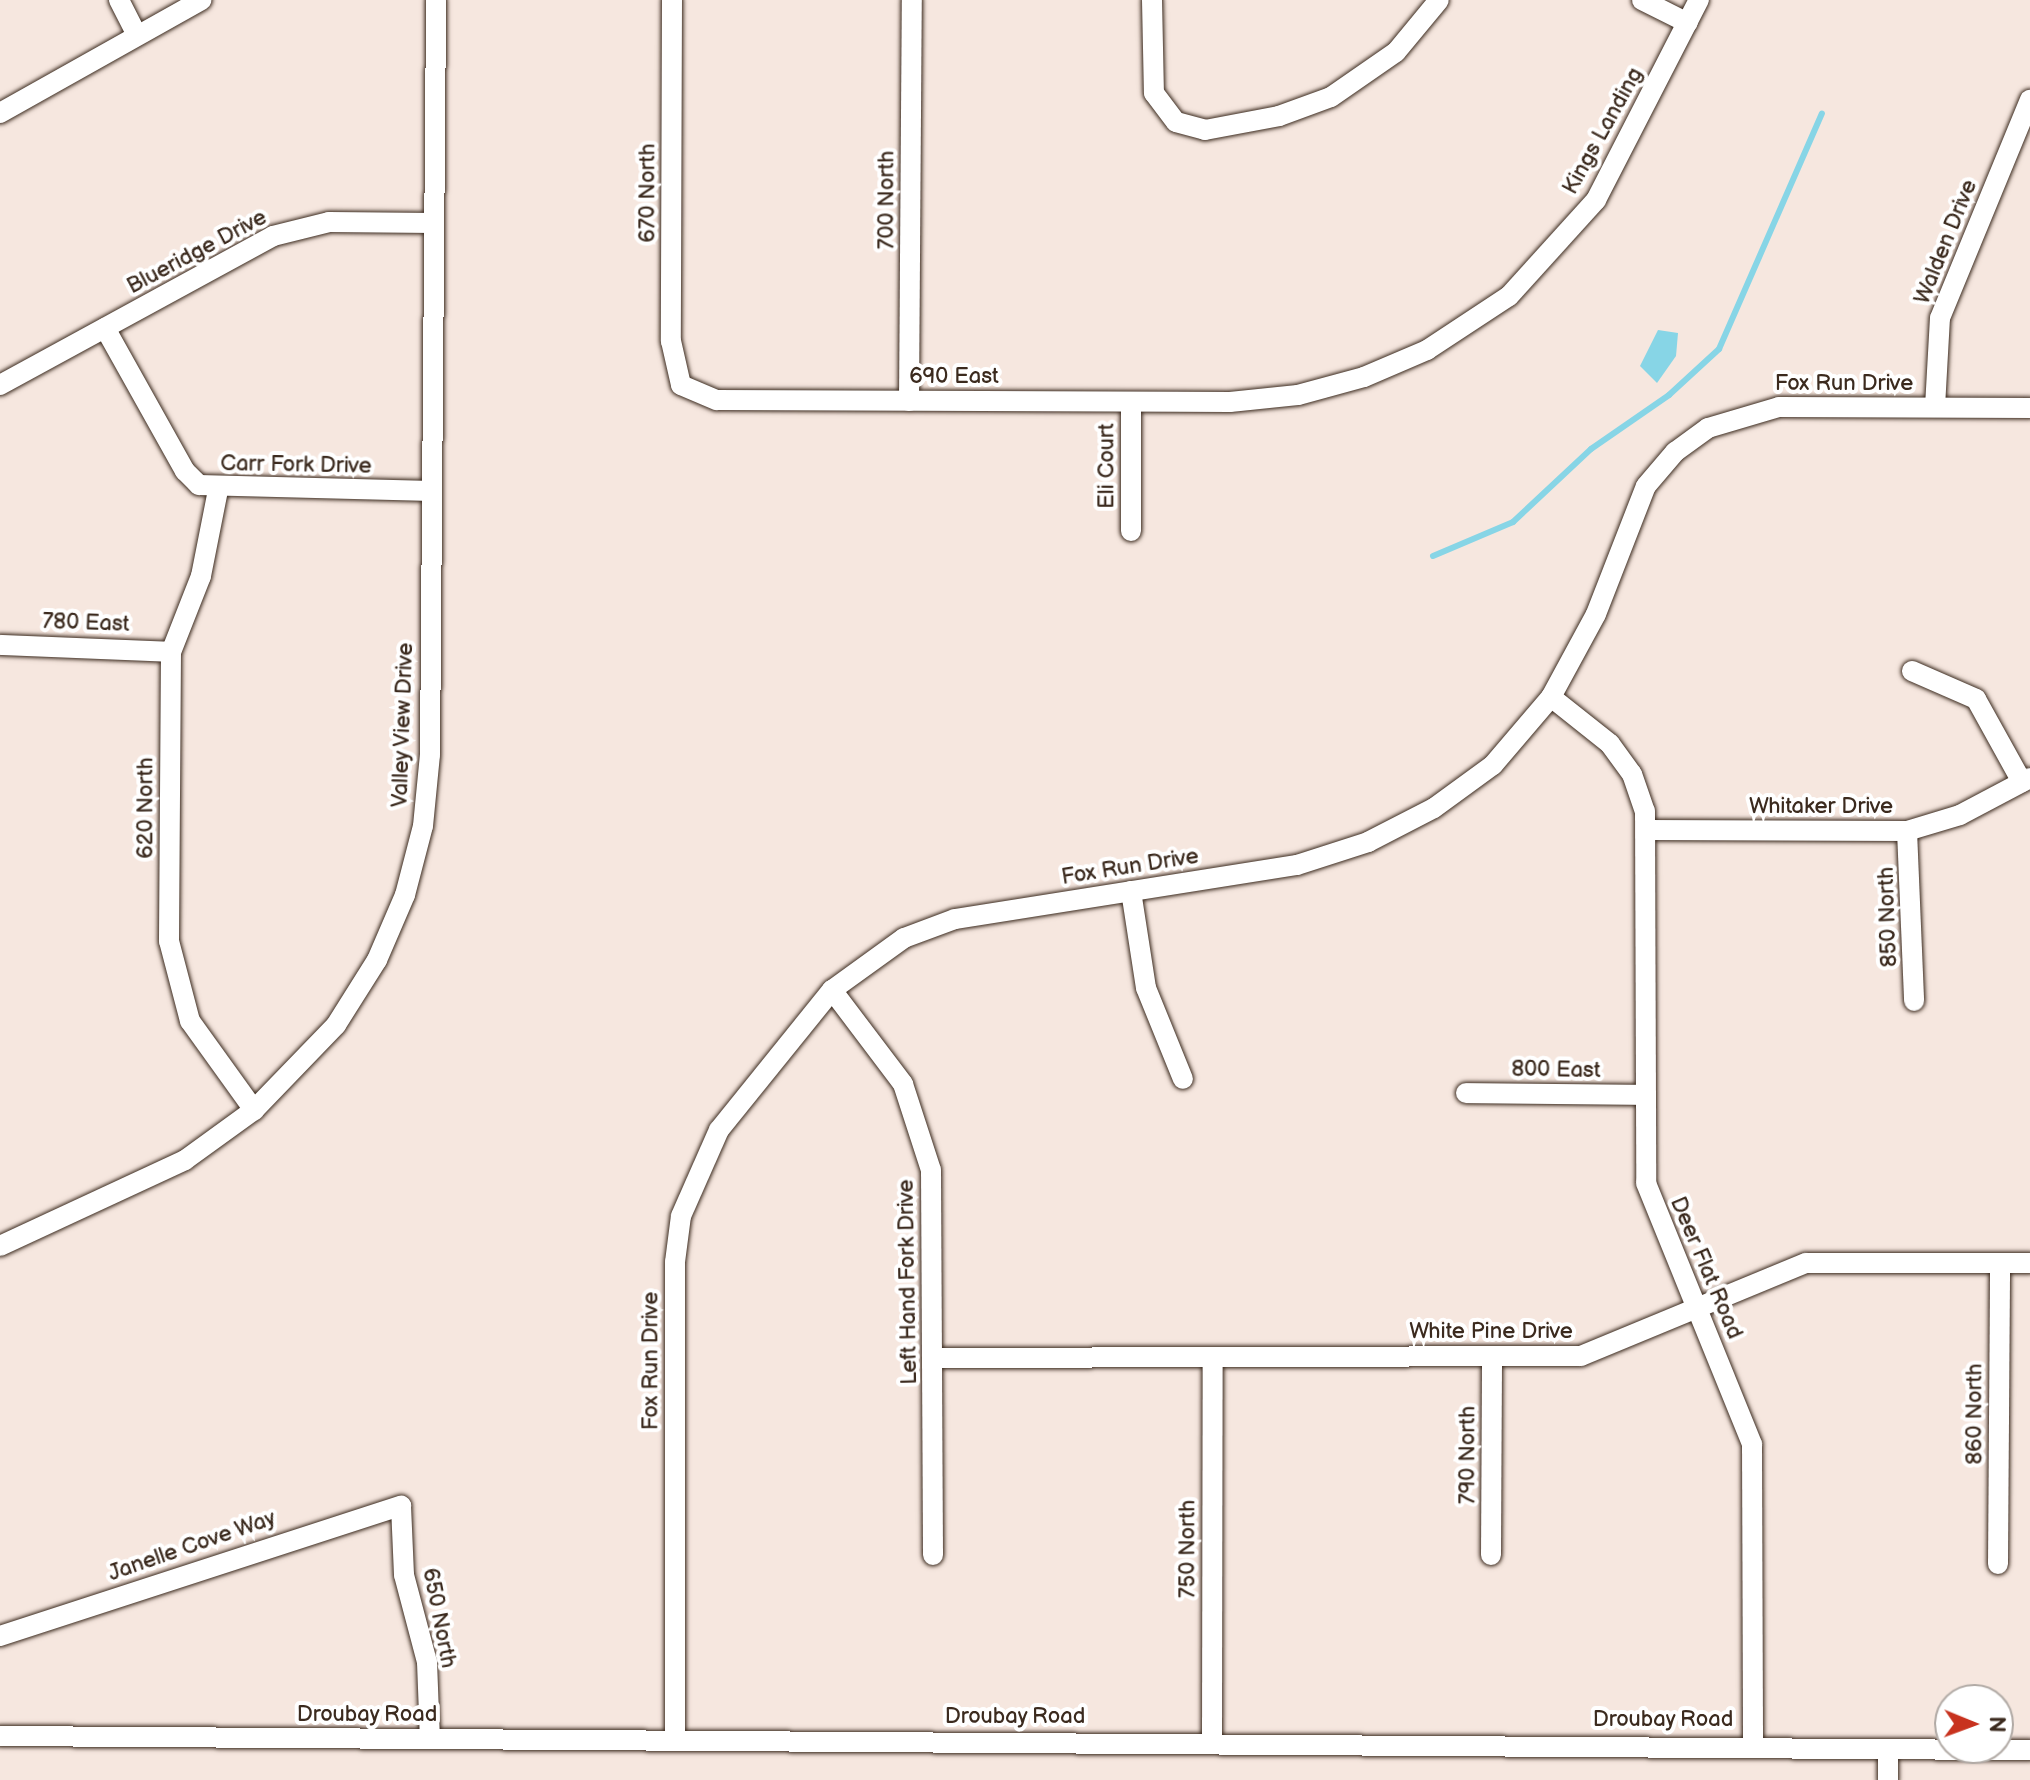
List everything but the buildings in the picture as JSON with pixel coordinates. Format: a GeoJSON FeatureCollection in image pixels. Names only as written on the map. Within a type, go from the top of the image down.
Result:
{"type":"FeatureCollection","features":[{"type":"Feature","properties":{"kind":"street"},"geometry":{"type":"LineString","coordinates":[[119,0],[137,35]]}},
{"type":"Feature","properties":{"kind":"street"},"geometry":{"type":"LineString","coordinates":[[0,113],[201,0]]}},
{"type":"Feature","properties":{"kind":"street","name":"Valley View Drive"},"geometry":{"type":"LineString","coordinates":[[0,1246],[185,1160],[254,1110],[312,1054],[358,993],[393,928],[415,860],[430,755],[436,0]]}},
{"type":"Feature","properties":{"kind":"street","name":"670 North"},"geometry":{"type":"LineString","coordinates":[[672,0],[671,341],[681,385]]}},
{"type":"Feature","properties":{"kind":"street","name":"700 North"},"geometry":{"type":"LineString","coordinates":[[909,401],[912,0]]}},
{"type":"Feature","properties":{"kind":"street"},"geometry":{"type":"LineString","coordinates":[[1152,0],[1152,81],[1160,105],[1176,122],[1205,130],[1279,116],[1331,97],[1396,52],[1439,0]]}},
{"type":"Feature","properties":{"kind":"street"},"geometry":{"type":"LineString","coordinates":[[1642,0],[1688,23]]}},
{"type":"Feature","properties":{"kind":"street","name":"Kings Landing"},"geometry":{"type":"LineString","coordinates":[[1230,402],[1298,395],[1375,373],[1457,333],[1509,296],[1596,200],[1699,0]]}},
{"type":"Feature","properties":{"kind":"street","name":"Walden Drive"},"geometry":{"type":"LineString","coordinates":[[1935,407],[1940,318],[2022,143],[2030,100]]}},
{"type":"Feature","properties":{"kind":"street","name":"Blueridge Drive"},"geometry":{"type":"LineString","coordinates":[[0,385],[292,230],[329,222],[434,223]]}},
{"type":"Feature","properties":{"kind":"street","name":"Carr Fork Drive"},"geometry":{"type":"LineString","coordinates":[[105,328],[185,471],[199,485],[218,490],[432,491]]}},
{"type":"Feature","properties":{"kind":"street","name":"690 East"},"geometry":{"type":"LineString","coordinates":[[681,385],[717,400],[1230,402]]}},
{"type":"Feature","properties":{"kind":"street","name":"Eli Court"},"geometry":{"type":"LineString","coordinates":[[1131,402],[1131,531]]}},
{"type":"Feature","properties":{"kind":"street","name":"Fox Run Drive"},"geometry":{"type":"LineString","coordinates":[[675,1739],[675,1262],[681,1216],[719,1130],[832,990],[904,938],[955,919],[1297,865],[1368,842],[1464,788],[1519,740],[1551,697],[1596,614],[1641,495],[1692,438],[1725,419],[1770,408],[2030,408]]}},
{"type":"Feature","properties":{"kind":"street","name":"620 North"},"geometry":{"type":"LineString","coordinates":[[218,490],[201,576],[171,652],[173,974],[190,1021],[254,1110]]}},
{"type":"Feature","properties":{"kind":"street","name":"780 East"},"geometry":{"type":"LineString","coordinates":[[0,645],[171,652]]}},
{"type":"Feature","properties":{"kind":"street"},"geometry":{"type":"LineString","coordinates":[[1912,671],[1976,699],[2026,780]]}},
{"type":"Feature","properties":{"kind":"street","name":"Deer Flat Road"},"geometry":{"type":"LineString","coordinates":[[1551,697],[1622,758],[1639,792],[1647,830],[1645,1095],[1652,1210],[1752,1444],[1753,1745]]}},
{"type":"Feature","properties":{"kind":"street","name":"Whitaker Drive"},"geometry":{"type":"LineString","coordinates":[[1647,830],[1907,831],[1960,815],[2026,780]]}},
{"type":"Feature","properties":{"kind":"street","name":"850 North"},"geometry":{"type":"LineString","coordinates":[[1907,831],[1914,1001]]}},
{"type":"Feature","properties":{"kind":"street"},"geometry":{"type":"LineString","coordinates":[[1131,891],[1146,988],[1183,1079]]}},
{"type":"Feature","properties":{"kind":"street","name":"Left Hand Fork Drive"},"geometry":{"type":"LineString","coordinates":[[832,990],[889,1059],[925,1140],[934,1200],[933,1555]]}},
{"type":"Feature","properties":{"kind":"street","name":"800 East"},"geometry":{"type":"LineString","coordinates":[[1466,1093],[1645,1095]]}},
{"type":"Feature","properties":{"kind":"street","name":"White Pine Drive"},"geometry":{"type":"LineString","coordinates":[[933,1358],[1581,1356],[1806,1263],[2030,1263]]}},
{"type":"Feature","properties":{"kind":"street","name":"860 North"},"geometry":{"type":"LineString","coordinates":[[1998,1564],[2000,1263]]}},
{"type":"Feature","properties":{"kind":"street","name":"750 North"},"geometry":{"type":"LineString","coordinates":[[1212,1742],[1213,1357]]}},
{"type":"Feature","properties":{"kind":"street","name":"790 North"},"geometry":{"type":"LineString","coordinates":[[1491,1555],[1492,1357]]}},
{"type":"Feature","properties":{"kind":"street","name":"Janelle Cove Way"},"geometry":{"type":"LineString","coordinates":[[0,1636],[401,1506]]}},
{"type":"Feature","properties":{"kind":"street","name":"650 North"},"geometry":{"type":"LineString","coordinates":[[401,1506],[404,1575],[427,1662],[430,1739]]}},
{"type":"Feature","properties":{"kind":"street","name":"Droubay Road"},"geometry":{"type":"LineString","coordinates":[[0,1736],[1753,1745],[1888,1750],[2030,1750]]}},
{"type":"Feature","properties":{"kind":"street"},"geometry":{"type":"LineString","coordinates":[[1888,1750],[1888,1780]]}},
{"type":"Feature","properties":{"kind":"water"},"geometry":{"type":"Polygon","coordinates":[[[1658,330],[1678,333],[1676,356],[1657,383],[1640,366],[1658,330]]]}},
{"type":"Feature","properties":{"kind":"waterway"},"geometry":{"type":"LineString","coordinates":[[1433,556],[1513,522],[1591,449],[1669,395],[1719,349],[1822,113]]}}]}
